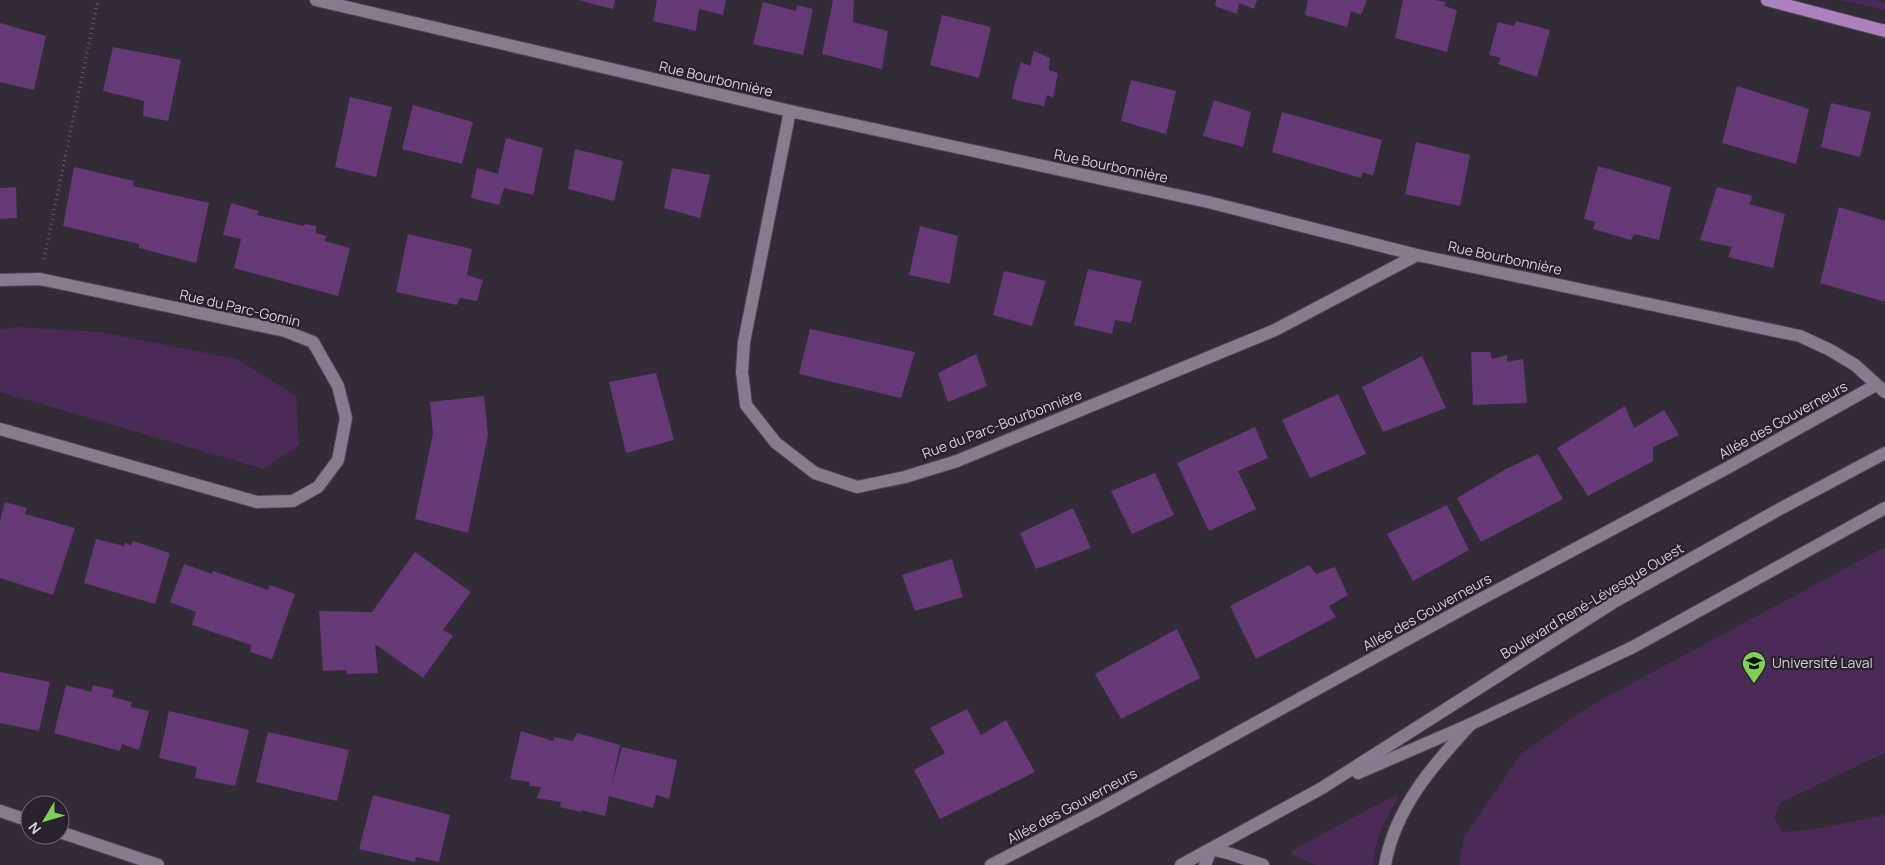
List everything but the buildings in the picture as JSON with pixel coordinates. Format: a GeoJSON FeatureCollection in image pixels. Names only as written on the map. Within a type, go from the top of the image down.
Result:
{"type":"FeatureCollection","features":[{"type":"Feature","properties":{"kind":"main road"},"geometry":{"type":"LineString","coordinates":[[1767,0],[1885,30]]}},
{"type":"Feature","properties":{"kind":"street","name":"Rue Bourbonnière"},"geometry":{"type":"LineString","coordinates":[[316,0],[790,111],[1208,202],[1417,255],[1800,336],[1846,360],[1881,388]]}},
{"type":"Feature","properties":{"kind":"street","name":"Rue du Parc-Bourbonnière"},"geometry":{"type":"LineString","coordinates":[[790,111],[744,342],[742,372],[746,405],[776,444],[815,473],[857,487],[904,477],[957,461],[1266,333],[1417,255]]}},
{"type":"Feature","properties":{"kind":"street","name":"Rue du Parc-Gomin"},"geometry":{"type":"LineString","coordinates":[[0,280],[40,278],[285,331],[313,342],[338,386],[346,418],[338,460],[318,487],[293,502],[257,502],[0,428]]}},
{"type":"Feature","properties":{"kind":"street","name":"Allée des Gouverneurs"},"geometry":{"type":"LineString","coordinates":[[991,865],[1094,812],[1466,607],[1881,388]]}},
{"type":"Feature","properties":{"kind":"street","name":"Boulevard René-Lévesque Ouest"},"geometry":{"type":"LineString","coordinates":[[1181,865],[1322,788],[1614,602],[1778,510],[1885,453]]}},
{"type":"Feature","properties":{"kind":"street","name":"Boulevard René-Lévesque Ouest"},"geometry":{"type":"LineString","coordinates":[[1322,788],[1471,724],[1632,647],[1885,508]]}},
{"type":"Feature","properties":{"kind":"street"},"geometry":{"type":"LineString","coordinates":[[1385,865],[1391,838],[1405,808],[1440,758],[1471,724]]}},
{"type":"Feature","properties":{"kind":"street"},"geometry":{"type":"LineString","coordinates":[[0,811],[20,818]]}},
{"type":"Feature","properties":{"kind":"street"},"geometry":{"type":"LineString","coordinates":[[70,835],[158,865]]}},
{"type":"Feature","properties":{"kind":"street"},"geometry":{"type":"LineString","coordinates":[[1205,865],[1210,849],[1232,854],[1263,865]]}},
{"type":"Feature","properties":{"kind":"path"},"geometry":{"type":"LineString","coordinates":[[40,278],[98,0]]}},
{"type":"Feature","properties":{"kind":"shaded area"},"geometry":{"type":"Polygon","coordinates":[[[1840,0],[1875,0],[1885,3],[1885,10],[1840,0]]]}},
{"type":"Feature","properties":{"kind":"shaded area"},"geometry":{"type":"Polygon","coordinates":[[[16,327],[101,332],[237,359],[296,396],[299,445],[264,469],[0,392],[0,330],[16,327]]]}},
{"type":"Feature","properties":{"kind":"shaded area","name":"Université Laval"},"geometry":{"type":"Polygon","coordinates":[[[1885,547],[1885,753],[1781,802],[1774,818],[1782,832],[1815,829],[1885,815],[1885,865],[1459,865],[1464,837],[1521,754],[1588,707],[1885,547]]]}},
{"type":"Feature","properties":{"kind":"shaded area"},"geometry":{"type":"Polygon","coordinates":[[[1397,794],[1398,798],[1378,838],[1373,865],[1317,865],[1292,855],[1291,851],[1397,794]]]}},
{"type":"Feature","properties":{"kind":"place","name":"Université Laval"},"geometry":{"type":"Point","coordinates":[1754,684]}}]}
